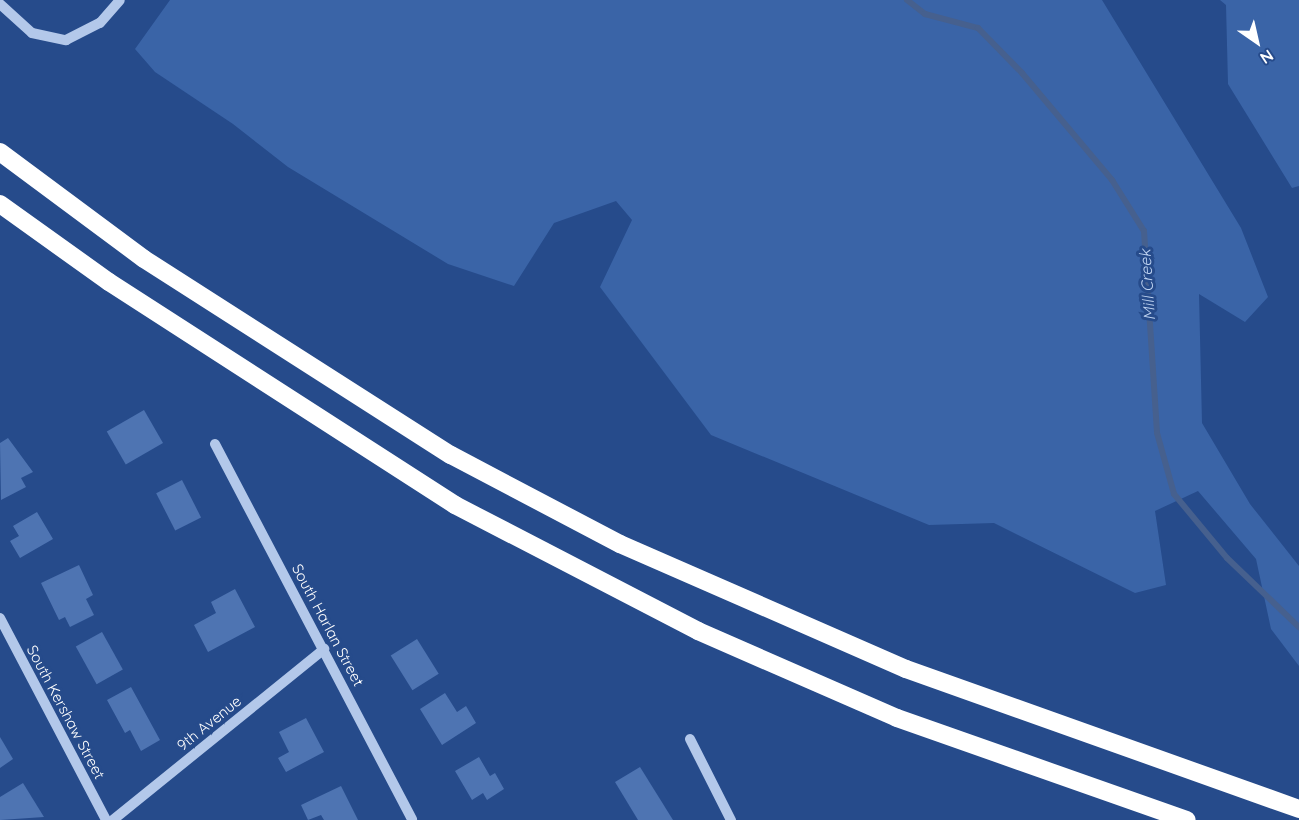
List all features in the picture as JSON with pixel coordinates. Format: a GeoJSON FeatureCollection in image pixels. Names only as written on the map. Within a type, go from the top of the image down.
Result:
{"type":"FeatureCollection","features":[{"type":"Feature","properties":{"kind":"highway"},"geometry":{"type":"LineString","coordinates":[[0,152],[144,260],[451,455],[620,544],[906,669],[1299,809]]}},
{"type":"Feature","properties":{"kind":"highway"},"geometry":{"type":"LineString","coordinates":[[0,204],[109,282],[455,505],[688,626],[897,718],[1187,820]]}},
{"type":"Feature","properties":{"kind":"street"},"geometry":{"type":"LineString","coordinates":[[0,4],[32,33],[66,40],[99,23],[120,0]]}},
{"type":"Feature","properties":{"kind":"street","name":"South Harlan Street"},"geometry":{"type":"LineString","coordinates":[[215,444],[412,820]]}},
{"type":"Feature","properties":{"kind":"street","name":"South Kershaw Street"},"geometry":{"type":"LineString","coordinates":[[0,618],[106,820]]}},
{"type":"Feature","properties":{"kind":"street","name":"9th Avenue"},"geometry":{"type":"LineString","coordinates":[[113,820],[324,649]]}},
{"type":"Feature","properties":{"kind":"street"},"geometry":{"type":"LineString","coordinates":[[690,739],[731,820]]}},
{"type":"Feature","properties":{"kind":"shaded area"},"geometry":{"type":"Polygon","coordinates":[[[170,0],[1102,0],[1241,228],[1268,297],[1245,322],[1199,294],[1202,423],[1250,504],[1299,566],[1299,666],[1271,629],[1256,559],[1198,491],[1155,511],[1166,585],[1135,593],[994,523],[929,525],[711,435],[600,287],[632,220],[616,201],[554,223],[514,286],[448,264],[288,167],[233,124],[155,72],[135,49],[170,0]]]}},
{"type":"Feature","properties":{"kind":"shaded area"},"geometry":{"type":"Polygon","coordinates":[[[1220,0],[1299,0],[1299,186],[1292,188],[1228,84],[1226,5],[1220,0]]]}},
{"type":"Feature","properties":{"kind":"building"},"geometry":{"type":"Polygon","coordinates":[[[144,410],[163,443],[126,464],[107,432],[144,410]]]}},
{"type":"Feature","properties":{"kind":"building"},"geometry":{"type":"Polygon","coordinates":[[[8,438],[33,472],[21,478],[26,487],[1,500],[0,443],[8,438]]]}},
{"type":"Feature","properties":{"kind":"building"},"geometry":{"type":"Polygon","coordinates":[[[182,480],[201,517],[175,531],[156,493],[182,480]]]}},
{"type":"Feature","properties":{"kind":"building"},"geometry":{"type":"Polygon","coordinates":[[[37,512],[53,539],[20,558],[10,541],[19,536],[13,526],[37,512]]]}},
{"type":"Feature","properties":{"kind":"building"},"geometry":{"type":"Polygon","coordinates":[[[79,565],[93,595],[86,599],[94,615],[70,627],[65,617],[59,620],[41,583],[79,565]]]}},
{"type":"Feature","properties":{"kind":"building"},"geometry":{"type":"Polygon","coordinates":[[[235,589],[255,627],[208,652],[194,625],[216,613],[211,602],[235,589]]]}},
{"type":"Feature","properties":{"kind":"building"},"geometry":{"type":"Polygon","coordinates":[[[102,632],[123,670],[97,684],[76,647],[102,632]]]}},
{"type":"Feature","properties":{"kind":"building"},"geometry":{"type":"Polygon","coordinates":[[[417,639],[439,674],[412,690],[391,655],[417,639]]]}},
{"type":"Feature","properties":{"kind":"building"},"geometry":{"type":"Polygon","coordinates":[[[131,687],[160,740],[141,751],[130,730],[125,733],[107,700],[131,687]]]}},
{"type":"Feature","properties":{"kind":"building"},"geometry":{"type":"Polygon","coordinates":[[[445,693],[457,712],[466,706],[476,723],[442,745],[420,709],[445,693]]]}},
{"type":"Feature","properties":{"kind":"building"},"geometry":{"type":"Polygon","coordinates":[[[306,718],[324,752],[286,772],[278,758],[289,752],[279,732],[306,718]]]}},
{"type":"Feature","properties":{"kind":"building"},"geometry":{"type":"Polygon","coordinates":[[[0,737],[13,759],[0,768],[0,737]]]}},
{"type":"Feature","properties":{"kind":"building"},"geometry":{"type":"Polygon","coordinates":[[[479,757],[490,776],[495,773],[504,789],[487,800],[483,793],[472,800],[455,771],[479,757]]]}},
{"type":"Feature","properties":{"kind":"building"},"geometry":{"type":"Polygon","coordinates":[[[640,767],[673,820],[638,820],[615,782],[640,767]]]}},
{"type":"Feature","properties":{"kind":"building"},"geometry":{"type":"Polygon","coordinates":[[[23,783],[44,817],[0,820],[0,797],[23,783]]]}},
{"type":"Feature","properties":{"kind":"building"},"geometry":{"type":"Polygon","coordinates":[[[341,786],[358,820],[324,820],[321,815],[308,820],[301,805],[341,786]]]}},
{"type":"Feature","properties":{"kind":"waterway","name":"Mill Creek"},"geometry":{"type":"LineString","coordinates":[[907,0],[925,14],[978,28],[1022,73],[1112,180],[1144,231],[1157,433],[1174,494],[1227,558],[1299,627]]}}]}
